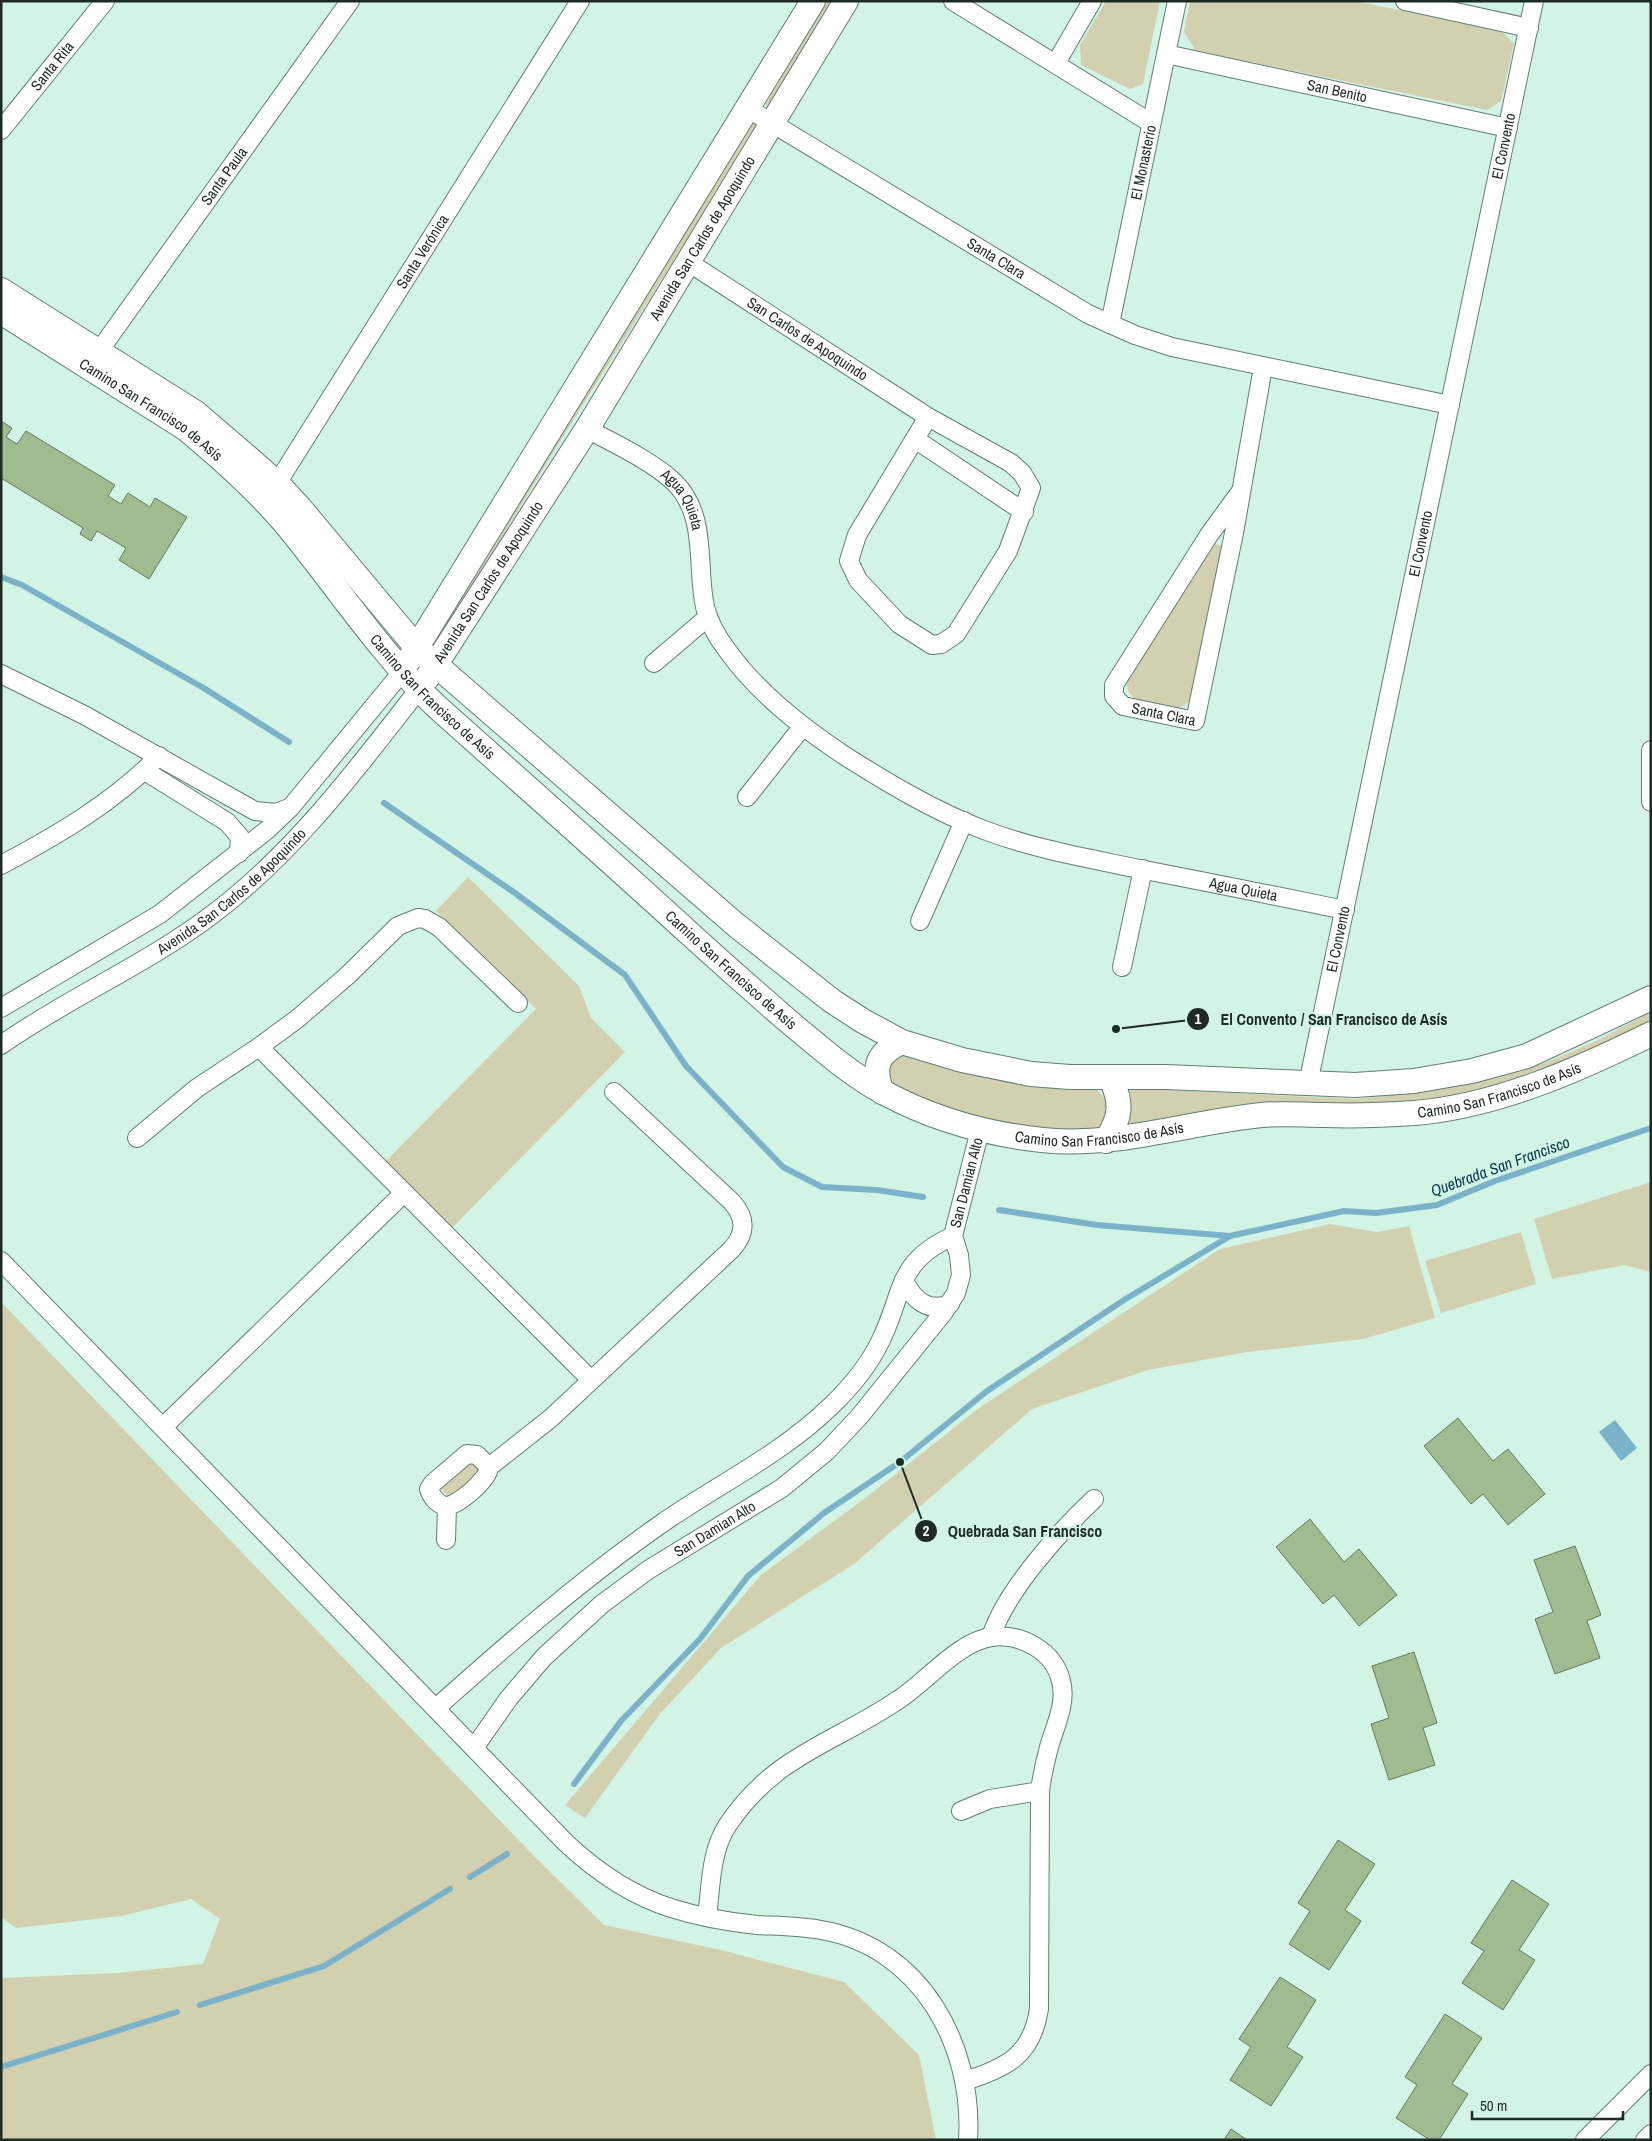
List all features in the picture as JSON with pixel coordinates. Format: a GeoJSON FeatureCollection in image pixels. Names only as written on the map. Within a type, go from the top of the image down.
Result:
{"type":"FeatureCollection","features":[{"type":"Feature","properties":{"kind":"main road","name":"Avenida San Carlos de Apoquindo"},"geometry":{"type":"LineString","coordinates":[[402,672],[813,1]]}},
{"type":"Feature","properties":{"kind":"main road","name":"Avenida San Carlos de Apoquindo"},"geometry":{"type":"LineString","coordinates":[[419,689],[436,666],[587,429],[846,1]]}},
{"type":"Feature","properties":{"kind":"main road","name":"Camino San Francisco de Asís"},"geometry":{"type":"LineString","coordinates":[[1,290],[196,413],[436,666],[702,896],[832,1001],[863,1021],[902,1042],[992,1068],[1070,1077],[1355,1085],[1414,1081],[1472,1071],[1527,1056],[1651,998]]}},
{"type":"Feature","properties":{"kind":"main road","name":"Camino San Francisco de Asís"},"geometry":{"type":"LineString","coordinates":[[1,312],[185,428],[231,467],[272,493],[402,672],[419,689],[681,926],[809,1038],[854,1074],[882,1092],[946,1120],[980,1130],[1044,1141],[1106,1141],[1221,1120],[1266,1114],[1352,1116],[1418,1113],[1498,1097],[1548,1081],[1651,1034]]}},
{"type":"Feature","properties":{"kind":"main road"},"geometry":{"type":"LineString","coordinates":[[681,926],[702,896]]}},
{"type":"Feature","properties":{"kind":"main road"},"geometry":{"type":"LineString","coordinates":[[882,1092],[876,1077],[878,1062],[888,1048],[902,1042]]}},
{"type":"Feature","properties":{"kind":"main road"},"geometry":{"type":"LineString","coordinates":[[1106,1141],[1115,1126],[1119,1110],[1118,1092],[1110,1077]]}},
{"type":"Feature","properties":{"kind":"street","name":"Santa Rita"},"geometry":{"type":"LineString","coordinates":[[1,130],[105,1]]}},
{"type":"Feature","properties":{"kind":"street","name":"Santa Paula"},"geometry":{"type":"LineString","coordinates":[[99,351],[350,1]]}},
{"type":"Feature","properties":{"kind":"street","name":"Santa Verónica"},"geometry":{"type":"LineString","coordinates":[[272,493],[580,1]]}},
{"type":"Feature","properties":{"kind":"street"},"geometry":{"type":"LineString","coordinates":[[953,1],[1151,123]]}},
{"type":"Feature","properties":{"kind":"street"},"geometry":{"type":"LineString","coordinates":[[1056,63],[1092,1]]}},
{"type":"Feature","properties":{"kind":"street","name":"El Monasterio"},"geometry":{"type":"LineString","coordinates":[[1110,324],[1177,1]]}},
{"type":"Feature","properties":{"kind":"street"},"geometry":{"type":"LineString","coordinates":[[1405,1],[1529,28]]}},
{"type":"Feature","properties":{"kind":"street","name":"El Convento"},"geometry":{"type":"LineString","coordinates":[[1308,1084],[1534,1]]}},
{"type":"Feature","properties":{"kind":"street","name":"San Benito"},"geometry":{"type":"LineString","coordinates":[[1166,54],[1508,128]]}},
{"type":"Feature","properties":{"kind":"street","name":"Santa Clara"},"geometry":{"type":"LineString","coordinates":[[747,108],[1088,314],[1110,324],[1172,348],[1450,405]]}},
{"type":"Feature","properties":{"kind":"street","name":"San Carlos de Apoquindo"},"geometry":{"type":"LineString","coordinates":[[688,262],[928,417],[1011,463],[1022,473],[1031,488],[1024,512],[1008,551],[956,634],[941,644],[932,645],[899,624],[858,580],[849,561],[857,535],[928,417]]}},
{"type":"Feature","properties":{"kind":"street","name":"Santa Clara"},"geometry":{"type":"LineString","coordinates":[[1241,491],[1210,535],[1114,685],[1114,696],[1123,706],[1195,721],[1241,491],[1263,367]]}},
{"type":"Feature","properties":{"kind":"street","name":"Agua Quieta"},"geometry":{"type":"LineString","coordinates":[[587,429],[665,475],[686,497],[697,523],[702,585],[708,617],[719,638],[741,669],[773,701],[803,726],[866,769],[964,821],[1028,845],[1345,910]]}},
{"type":"Feature","properties":{"kind":"street"},"geometry":{"type":"LineString","coordinates":[[915,439],[1024,512]]}},
{"type":"Feature","properties":{"kind":"street"},"geometry":{"type":"LineString","coordinates":[[654,663],[708,617]]}},
{"type":"Feature","properties":{"kind":"street","name":"Avenida San Carlos de Apoquindo"},"geometry":{"type":"LineString","coordinates":[[1,1008],[146,924],[239,853],[291,807],[402,672]]}},
{"type":"Feature","properties":{"kind":"street"},"geometry":{"type":"LineString","coordinates":[[1,674],[84,715],[254,811],[276,813],[291,807]]}},
{"type":"Feature","properties":{"kind":"street","name":"Avenida San Carlos de Apoquindo"},"geometry":{"type":"LineString","coordinates":[[1,1045],[54,1011],[172,943],[213,914],[258,877],[324,808],[419,689]]}},
{"type":"Feature","properties":{"kind":"street"},"geometry":{"type":"LineString","coordinates":[[747,797],[803,726]]}},
{"type":"Feature","properties":{"kind":"street"},"geometry":{"type":"LineString","coordinates":[[1651,750],[1651,802]]}},
{"type":"Feature","properties":{"kind":"street"},"geometry":{"type":"LineString","coordinates":[[1,864],[67,828],[144,771],[159,756]]}},
{"type":"Feature","properties":{"kind":"street"},"geometry":{"type":"LineString","coordinates":[[144,771],[230,825],[240,837],[239,853]]}},
{"type":"Feature","properties":{"kind":"street"},"geometry":{"type":"LineString","coordinates":[[920,921],[964,821]]}},
{"type":"Feature","properties":{"kind":"street"},"geometry":{"type":"LineString","coordinates":[[1122,968],[1143,869]]}},
{"type":"Feature","properties":{"kind":"street"},"geometry":{"type":"LineString","coordinates":[[137,1138],[197,1088],[259,1047],[324,997],[398,926],[418,918],[426,919],[439,927],[518,1003]]}},
{"type":"Feature","properties":{"kind":"street"},"geometry":{"type":"LineString","coordinates":[[259,1047],[591,1380]]}},
{"type":"Feature","properties":{"kind":"street"},"geometry":{"type":"LineString","coordinates":[[447,1507],[456,1504],[485,1478],[489,1467],[529,1437],[732,1249],[743,1230],[742,1217],[732,1202],[614,1092]]}},
{"type":"Feature","properties":{"kind":"street","name":"San Damian Alto"},"geometry":{"type":"LineString","coordinates":[[474,1748],[509,1698],[544,1657],[602,1604],[648,1570],[782,1488],[843,1435],[950,1304],[956,1293],[961,1275],[959,1255],[953,1236],[980,1130]]}},
{"type":"Feature","properties":{"kind":"street"},"geometry":{"type":"LineString","coordinates":[[164,1426],[404,1193]]}},
{"type":"Feature","properties":{"kind":"street","name":"San Damian Alto"},"geometry":{"type":"LineString","coordinates":[[436,1708],[500,1650],[586,1579],[673,1515],[781,1446],[819,1418],[848,1390],[866,1365],[883,1335],[904,1280],[918,1257],[931,1247],[953,1236]]}},
{"type":"Feature","properties":{"kind":"street"},"geometry":{"type":"LineString","coordinates":[[1,1261],[164,1426],[474,1748],[566,1842],[596,1869],[622,1887],[653,1902],[707,1917],[756,1925],[822,1930],[857,1941],[885,1957],[921,1988],[940,2015],[954,2043],[966,2081],[969,2118],[968,2140]]}},
{"type":"Feature","properties":{"kind":"street"},"geometry":{"type":"LineString","coordinates":[[904,1280],[913,1295],[923,1304],[938,1308],[950,1304]]}},
{"type":"Feature","properties":{"kind":"street"},"geometry":{"type":"LineString","coordinates":[[447,1507],[433,1498],[429,1489],[433,1482],[467,1454],[477,1455],[489,1467]]}},
{"type":"Feature","properties":{"kind":"street"},"geometry":{"type":"LineString","coordinates":[[991,1637],[1000,1614],[1032,1569],[1068,1525],[1094,1499]]}},
{"type":"Feature","properties":{"kind":"street"},"geometry":{"type":"LineString","coordinates":[[446,1540],[447,1507]]}},
{"type":"Feature","properties":{"kind":"street"},"geometry":{"type":"LineString","coordinates":[[707,1917],[714,1861],[720,1838],[740,1809],[758,1788],[801,1754],[898,1700],[960,1651],[991,1637],[1010,1637],[1040,1649],[1053,1663],[1061,1679],[1062,1702],[1043,1770],[1040,1791],[1039,2009],[1037,2024],[1027,2046],[1011,2062],[990,2073],[966,2081]]}},
{"type":"Feature","properties":{"kind":"street"},"geometry":{"type":"LineString","coordinates":[[960,1811],[990,1799],[1040,1791]]}},
{"type":"Feature","properties":{"kind":"street"},"geometry":{"type":"LineString","coordinates":[[1585,2140],[1651,2074]]}},
{"type":"Feature","properties":{"kind":"street"},"geometry":{"type":"LineString","coordinates":[[1645,2140],[1651,2134]]}},
{"type":"Feature","properties":{"kind":"shaded area"},"geometry":{"type":"Polygon","coordinates":[[[825,1],[835,1],[771,106],[766,106],[764,100],[825,1]]]}},
{"type":"Feature","properties":{"kind":"shaded area"},"geometry":{"type":"Polygon","coordinates":[[[1106,1],[1160,1],[1143,84],[1130,89],[1081,65],[1080,45],[1106,1]]]}},
{"type":"Feature","properties":{"kind":"shaded area"},"geometry":{"type":"Polygon","coordinates":[[[1190,1],[1355,1],[1502,31],[1514,44],[1501,101],[1487,110],[1196,51],[1184,32],[1190,1]]]}},
{"type":"Feature","properties":{"kind":"shaded area"},"geometry":{"type":"Polygon","coordinates":[[[752,122],[756,124],[757,128],[559,443],[442,636],[434,632],[752,122]]]}},
{"type":"Feature","properties":{"kind":"shaded area"},"geometry":{"type":"Polygon","coordinates":[[[1213,543],[1222,546],[1193,700],[1179,708],[1136,701],[1128,691],[1126,680],[1213,543]]]}},
{"type":"Feature","properties":{"kind":"shaded area"},"geometry":{"type":"Polygon","coordinates":[[[468,877],[579,986],[591,1018],[625,1052],[451,1229],[384,1163],[536,1009],[436,911],[468,877]]]}},
{"type":"Feature","properties":{"kind":"shaded area"},"geometry":{"type":"Polygon","coordinates":[[[1651,1012],[1651,1020],[1575,1059],[1525,1078],[1478,1091],[1414,1102],[1131,1127],[1128,1125],[1129,1116],[1124,1088],[1357,1099],[1433,1090],[1487,1080],[1545,1063],[1594,1042],[1651,1012]]]}},
{"type":"Feature","properties":{"kind":"shaded area"},"geometry":{"type":"Polygon","coordinates":[[[905,1052],[1094,1087],[1106,1101],[1108,1118],[1096,1129],[1061,1132],[997,1124],[942,1109],[891,1086],[884,1066],[905,1052]]]}},
{"type":"Feature","properties":{"kind":"shaded area"},"geometry":{"type":"Polygon","coordinates":[[[1651,1182],[1651,1272],[1624,1265],[1552,1279],[1534,1219],[1651,1182]]]}},
{"type":"Feature","properties":{"kind":"shaded area"},"geometry":{"type":"Polygon","coordinates":[[[1330,1224],[1377,1232],[1409,1226],[1435,1318],[1363,1339],[1247,1352],[1148,1370],[1032,1409],[854,1564],[721,1648],[659,1715],[585,1818],[565,1805],[761,1575],[868,1496],[979,1408],[1220,1249],[1330,1224]]]}},
{"type":"Feature","properties":{"kind":"shaded area"},"geometry":{"type":"Polygon","coordinates":[[[1521,1232],[1536,1284],[1441,1313],[1425,1261],[1521,1232]]]}},
{"type":"Feature","properties":{"kind":"shaded area"},"geometry":{"type":"Polygon","coordinates":[[[1,1302],[534,1856],[604,1925],[721,1950],[844,1982],[919,2055],[936,2140],[1,2140],[1,1978],[117,1973],[203,1964],[220,1919],[191,1899],[121,1916],[16,1928],[1,1917],[1,1302]]]}},
{"type":"Feature","properties":{"kind":"shaded area"},"geometry":{"type":"Polygon","coordinates":[[[469,1459],[480,1470],[451,1499],[440,1488],[469,1459]]]}},
{"type":"Feature","properties":{"kind":"water"},"geometry":{"type":"Polygon","coordinates":[[[1615,1420],[1637,1448],[1621,1461],[1599,1432],[1615,1420]]]}},
{"type":"Feature","properties":{"kind":"building"},"geometry":{"type":"Polygon","coordinates":[[[1,421],[12,428],[6,437],[17,444],[26,431],[115,485],[108,496],[121,504],[128,493],[150,507],[155,498],[187,517],[149,579],[119,560],[126,548],[97,531],[91,541],[80,534],[83,528],[1,478],[1,421]]]}},
{"type":"Feature","properties":{"kind":"building"},"geometry":{"type":"Polygon","coordinates":[[[1458,1418],[1493,1461],[1508,1449],[1545,1494],[1508,1525],[1483,1494],[1471,1504],[1424,1446],[1458,1418]]]}},
{"type":"Feature","properties":{"kind":"building"},"geometry":{"type":"Polygon","coordinates":[[[1310,1519],[1344,1562],[1359,1549],[1397,1595],[1359,1626],[1334,1595],[1323,1604],[1276,1547],[1310,1519]]]}},
{"type":"Feature","properties":{"kind":"building"},"geometry":{"type":"Polygon","coordinates":[[[1575,1546],[1601,1615],[1587,1621],[1600,1658],[1555,1674],[1535,1619],[1553,1612],[1534,1560],[1575,1546]]]}},
{"type":"Feature","properties":{"kind":"building"},"geometry":{"type":"Polygon","coordinates":[[[1414,1652],[1437,1723],[1423,1728],[1435,1765],[1389,1780],[1371,1724],[1389,1718],[1372,1666],[1414,1652]]]}},
{"type":"Feature","properties":{"kind":"building"},"geometry":{"type":"Polygon","coordinates":[[[1338,1840],[1375,1864],[1345,1910],[1361,1921],[1329,1970],[1289,1944],[1310,1911],[1298,1903],[1338,1840]]]}},
{"type":"Feature","properties":{"kind":"building"},"geometry":{"type":"Polygon","coordinates":[[[1512,1880],[1549,1904],[1519,1950],[1535,1960],[1503,2010],[1462,1983],[1484,1951],[1471,1943],[1512,1880]]]}},
{"type":"Feature","properties":{"kind":"building"},"geometry":{"type":"Polygon","coordinates":[[[1280,1977],[1316,2000],[1287,2047],[1303,2057],[1271,2106],[1230,2080],[1251,2047],[1239,2039],[1280,1977]]]}},
{"type":"Feature","properties":{"kind":"building"},"geometry":{"type":"Polygon","coordinates":[[[1445,2014],[1482,2038],[1452,2084],[1468,2094],[1439,2140],[1430,2140],[1396,2118],[1417,2085],[1405,2077],[1445,2014]]]}},
{"type":"Feature","properties":{"kind":"building"},"geometry":{"type":"Polygon","coordinates":[[[1231,2129],[1247,2140],[1224,2140],[1231,2129]]]}},
{"type":"Feature","properties":{"kind":"waterway"},"geometry":{"type":"LineString","coordinates":[[1,577],[22,585],[202,687],[289,742]]}},
{"type":"Feature","properties":{"kind":"waterway"},"geometry":{"type":"LineString","coordinates":[[384,803],[515,893],[625,975],[686,1066],[783,1167],[822,1187],[877,1190],[923,1197]]}},
{"type":"Feature","properties":{"kind":"waterway","name":"Quebrada San Francisco"},"geometry":{"type":"LineString","coordinates":[[574,1784],[621,1721],[700,1639],[748,1576],[824,1513],[900,1462],[987,1391],[1124,1300],[1230,1236],[1344,1211],[1376,1213],[1437,1205],[1495,1181],[1651,1128]]}},
{"type":"Feature","properties":{"kind":"waterway"},"geometry":{"type":"LineString","coordinates":[[999,1210],[1097,1225],[1230,1236]]}},
{"type":"Feature","properties":{"kind":"waterway","name":"Quebrada San Francisco"},"geometry":{"type":"LineString","coordinates":[[470,1877],[507,1854]]}},
{"type":"Feature","properties":{"kind":"waterway","name":"Quebrada San Francisco"},"geometry":{"type":"LineString","coordinates":[[200,2005],[324,1966],[450,1889]]}},
{"type":"Feature","properties":{"kind":"waterway","name":"Quebrada San Francisco"},"geometry":{"type":"LineString","coordinates":[[1,2067],[177,2012]]}},
{"type":"Feature","properties":{"kind":"place","name":"El Convento / San Francisco de Asís"},"geometry":{"type":"Point","coordinates":[1116,1029]}},
{"type":"Feature","properties":{"kind":"place","name":"Quebrada San Francisco"},"geometry":{"type":"Point","coordinates":[900,1462]}}]}
